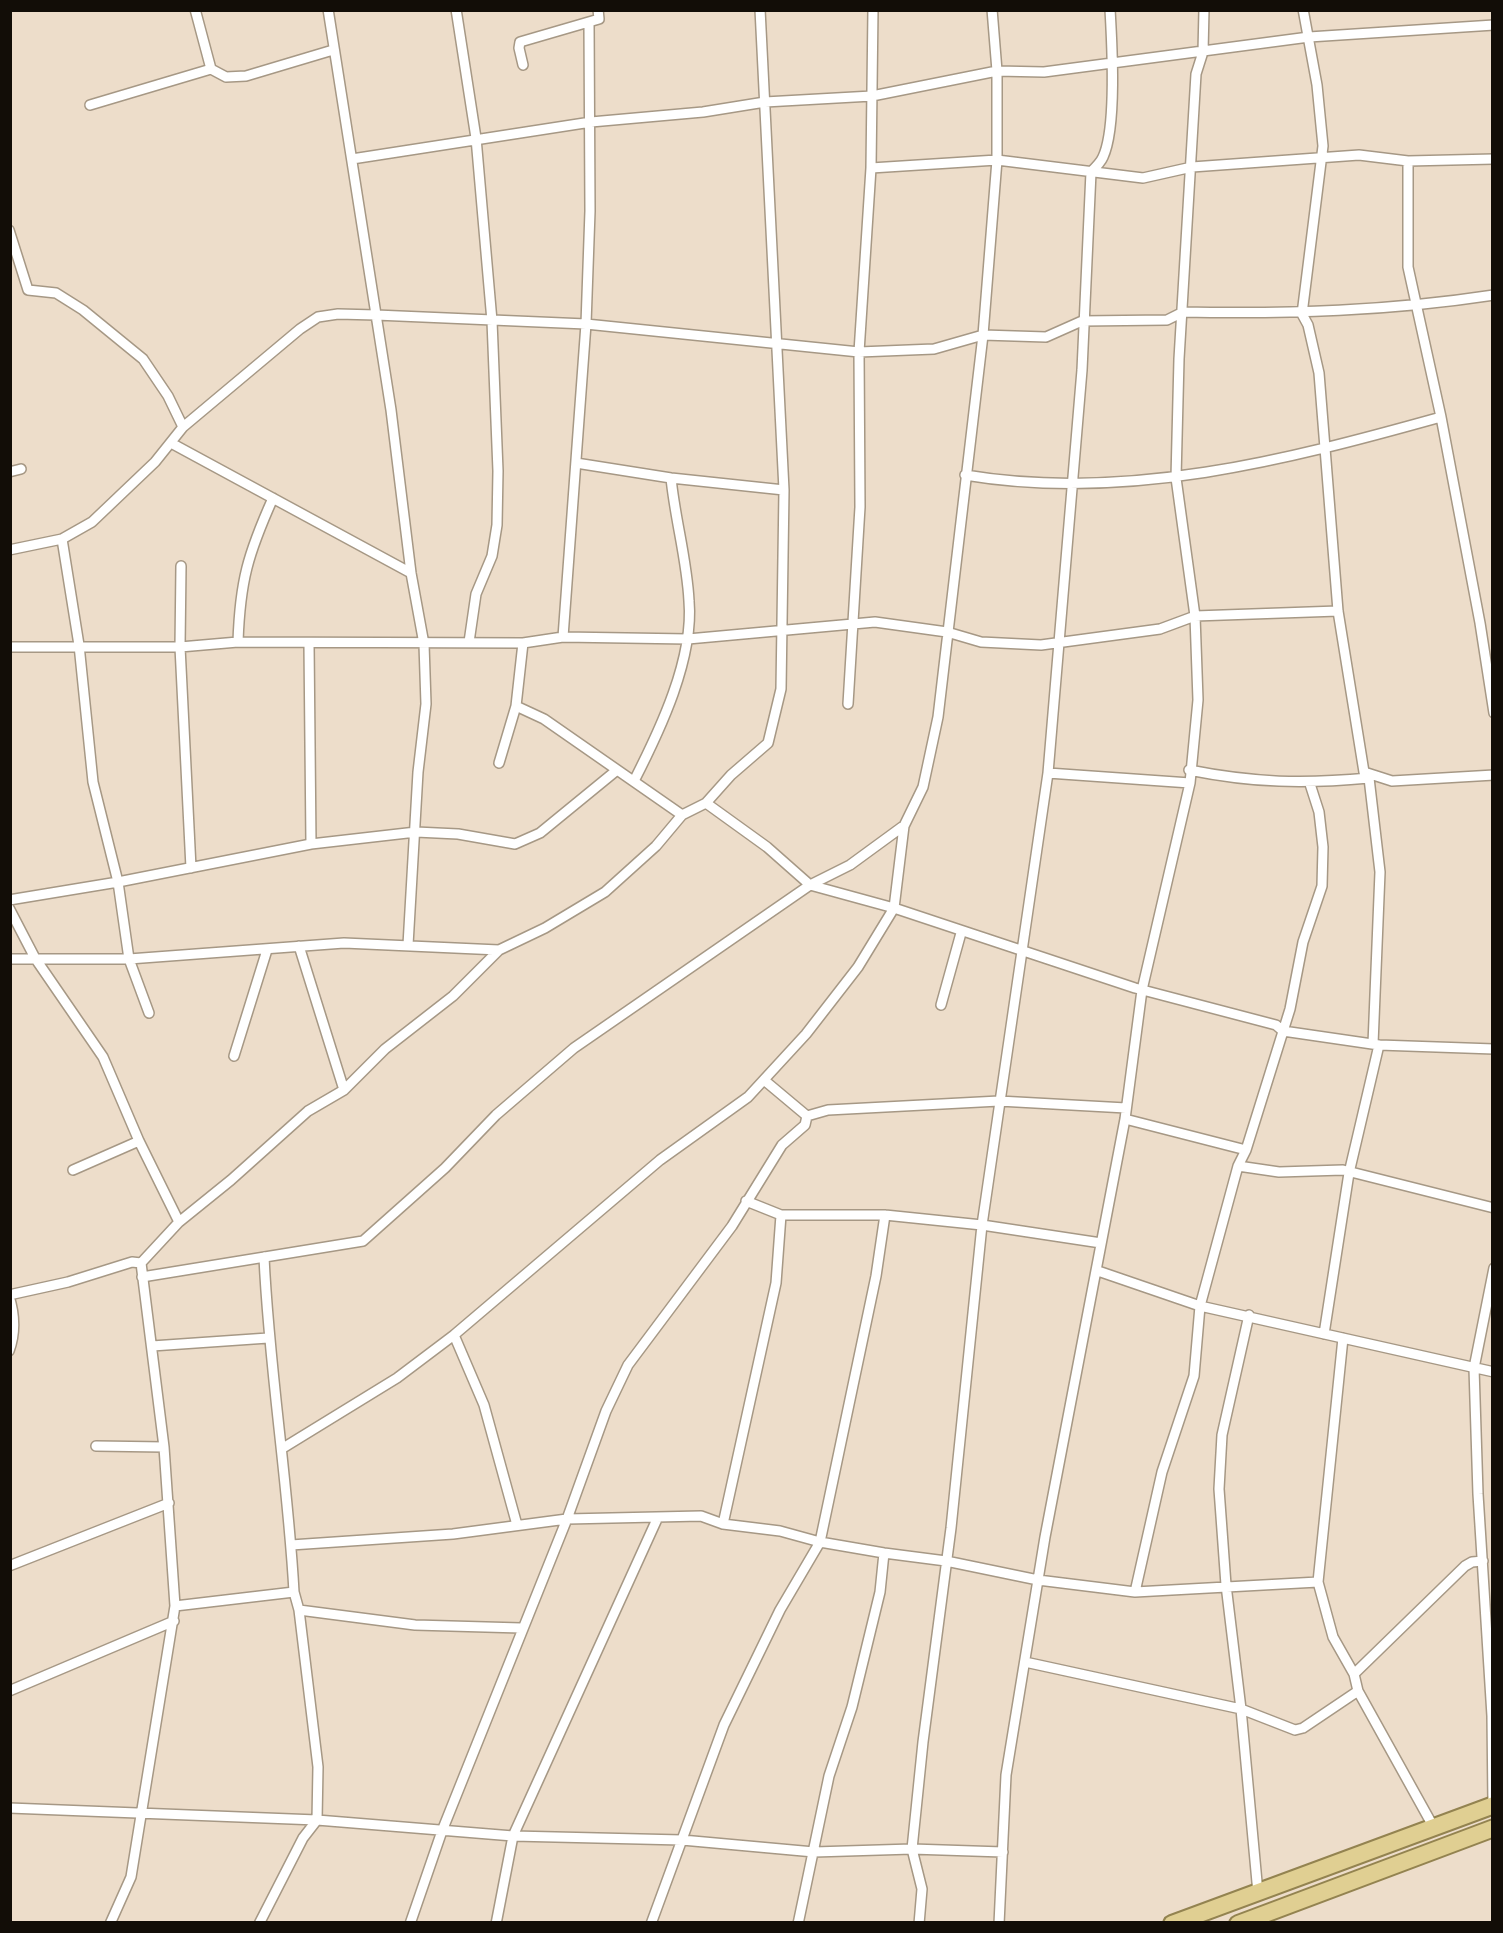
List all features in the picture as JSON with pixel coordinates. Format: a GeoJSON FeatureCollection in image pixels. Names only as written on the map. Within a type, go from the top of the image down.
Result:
{"type":"FeatureCollection","features":[{"type":"Feature","properties":{"kind":"highway"},"geometry":{"type":"LineString","coordinates":[[1172,1924],[1196,1920],[1494,1805]]}},
{"type":"Feature","properties":{"kind":"highway"},"geometry":{"type":"LineString","coordinates":[[1238,1924],[1494,1828]]}},
{"type":"Feature","properties":{"kind":"street"},"geometry":{"type":"LineString","coordinates":[[195,9],[211,69]]}},
{"type":"Feature","properties":{"kind":"street"},"geometry":{"type":"LineString","coordinates":[[328,9],[424,644],[426,704],[408,945]]}},
{"type":"Feature","properties":{"kind":"street"},"geometry":{"type":"LineString","coordinates":[[456,9],[476,138],[492,321],[498,471],[492,556],[476,593],[469,643]]}},
{"type":"Feature","properties":{"kind":"street"},"geometry":{"type":"LineString","coordinates":[[523,65],[520,42],[598,19],[598,9]]}},
{"type":"Feature","properties":{"kind":"street"},"geometry":{"type":"LineString","coordinates":[[110,1924],[130,1877],[175,1606],[164,1447],[141,1263],[179,1222],[308,1112],[344,1090],[499,950],[605,892],[682,815],[706,803],[768,743],[781,689],[784,490],[760,9]]}},
{"type":"Feature","properties":{"kind":"street"},"geometry":{"type":"LineString","coordinates":[[848,704],[860,507],[859,352],[871,168],[873,9]]}},
{"type":"Feature","properties":{"kind":"street"},"geometry":{"type":"LineString","coordinates":[[283,1448],[397,1378],[454,1335],[659,1160],[748,1097],[858,967],[893,908],[904,826],[923,787],[938,717],[983,335],[997,160],[992,9]]}},
{"type":"Feature","properties":{"kind":"street"},"geometry":{"type":"LineString","coordinates":[[919,1924],[922,1889],[912,1850],[982,1225],[1048,773],[1082,370],[1091,172],[1106,152],[1113,61],[1110,9]]}},
{"type":"Feature","properties":{"kind":"street"},"geometry":{"type":"LineString","coordinates":[[999,1924],[1006,1775],[1024,1662],[1126,1113],[1142,990],[1190,783],[1198,700],[1195,616],[1176,478],[1196,74],[1204,9]]}},
{"type":"Feature","properties":{"kind":"street"},"geometry":{"type":"LineString","coordinates":[[1303,9],[1323,146],[1302,314],[1319,373],[1338,611],[1380,872],[1376,1044],[1349,1173],[1324,1334]]}},
{"type":"Feature","properties":{"kind":"street"},"geometry":{"type":"LineString","coordinates":[[563,637],[586,325],[590,22]]}},
{"type":"Feature","properties":{"kind":"street"},"geometry":{"type":"LineString","coordinates":[[352,159],[591,122],[872,95],[997,71],[1044,72],[1310,37],[1494,25]]}},
{"type":"Feature","properties":{"kind":"street"},"geometry":{"type":"LineString","coordinates":[[90,104],[211,69],[226,77],[246,76],[333,50]]}},
{"type":"Feature","properties":{"kind":"street"},"geometry":{"type":"LineString","coordinates":[[871,168],[997,160],[1143,178],[1192,167],[1359,155],[1408,161],[1494,159]]}},
{"type":"Feature","properties":{"kind":"street"},"geometry":{"type":"LineString","coordinates":[[1408,161],[1408,267],[1414,307],[1441,417],[1494,712]]}},
{"type":"Feature","properties":{"kind":"street"},"geometry":{"type":"LineString","coordinates":[[9,230],[28,290],[56,293],[143,359],[183,427]]}},
{"type":"Feature","properties":{"kind":"street"},"geometry":{"type":"LineString","coordinates":[[9,550],[62,539],[92,522],[155,462],[183,427],[319,317],[376,315],[586,325],[859,352],[934,349],[983,335],[1046,337],[1082,321],[1167,320],[1183,312],[1302,314],[1494,296]]}},
{"type":"Feature","properties":{"kind":"street"},"geometry":{"type":"LineString","coordinates":[[965,475],[1072,484],[1176,478],[1327,449],[1441,417]]}},
{"type":"Feature","properties":{"kind":"street"},"geometry":{"type":"LineString","coordinates":[[171,443],[411,573]]}},
{"type":"Feature","properties":{"kind":"street"},"geometry":{"type":"LineString","coordinates":[[576,463],[784,490]]}},
{"type":"Feature","properties":{"kind":"street"},"geometry":{"type":"LineString","coordinates":[[634,781],[668,706],[688,639],[689,601],[671,478]]}},
{"type":"Feature","properties":{"kind":"street"},"geometry":{"type":"LineString","coordinates":[[238,642],[243,574],[273,498]]}},
{"type":"Feature","properties":{"kind":"street"},"geometry":{"type":"LineString","coordinates":[[62,539],[93,782],[118,882],[130,959],[149,1013]]}},
{"type":"Feature","properties":{"kind":"street"},"geometry":{"type":"LineString","coordinates":[[181,566],[180,647],[191,868]]}},
{"type":"Feature","properties":{"kind":"street"},"geometry":{"type":"LineString","coordinates":[[9,646],[688,639],[875,622],[981,642],[1041,645],[1160,629],[1195,616],[1338,611]]}},
{"type":"Feature","properties":{"kind":"street"},"geometry":{"type":"LineString","coordinates":[[1480,623],[1494,622]]}},
{"type":"Feature","properties":{"kind":"street"},"geometry":{"type":"LineString","coordinates":[[499,763],[516,706],[523,643]]}},
{"type":"Feature","properties":{"kind":"street"},"geometry":{"type":"LineString","coordinates":[[309,644],[311,844]]}},
{"type":"Feature","properties":{"kind":"street"},"geometry":{"type":"LineString","coordinates":[[516,706],[544,719],[682,815]]}},
{"type":"Feature","properties":{"kind":"street"},"geometry":{"type":"LineString","coordinates":[[179,1222],[103,1057],[35,958],[9,904],[311,844],[416,832],[514,844],[540,832],[617,770]]}},
{"type":"Feature","properties":{"kind":"street"},"geometry":{"type":"LineString","coordinates":[[1190,770],[1240,780],[1310,784],[1366,775],[1392,781],[1494,775]]}},
{"type":"Feature","properties":{"kind":"street"},"geometry":{"type":"LineString","coordinates":[[1048,773],[1190,783]]}},
{"type":"Feature","properties":{"kind":"street"},"geometry":{"type":"LineString","coordinates":[[1371,794],[1392,781]]}},
{"type":"Feature","properties":{"kind":"street"},"geometry":{"type":"LineString","coordinates":[[1135,1592],[1162,1472],[1194,1376],[1201,1306],[1238,1166],[1283,1031],[1303,942],[1322,886],[1319,812],[1310,784]]}},
{"type":"Feature","properties":{"kind":"street"},"geometry":{"type":"LineString","coordinates":[[706,803],[810,885],[1142,990],[1276,1025],[1283,1031],[1376,1044],[1494,1048]]}},
{"type":"Feature","properties":{"kind":"street"},"geometry":{"type":"LineString","coordinates":[[142,1276],[363,1241],[574,1048],[904,826]]}},
{"type":"Feature","properties":{"kind":"street"},"geometry":{"type":"LineString","coordinates":[[941,1005],[962,933]]}},
{"type":"Feature","properties":{"kind":"street"},"geometry":{"type":"LineString","coordinates":[[9,958],[130,959],[344,943],[499,950]]}},
{"type":"Feature","properties":{"kind":"street"},"geometry":{"type":"LineString","coordinates":[[299,946],[344,1090]]}},
{"type":"Feature","properties":{"kind":"street"},"geometry":{"type":"LineString","coordinates":[[234,1056],[267,950]]}},
{"type":"Feature","properties":{"kind":"street"},"geometry":{"type":"LineString","coordinates":[[764,1080],[807,1117]]}},
{"type":"Feature","properties":{"kind":"street"},"geometry":{"type":"LineString","coordinates":[[807,1117],[828,1110],[999,1101],[1126,1113],[1246,1150]]}},
{"type":"Feature","properties":{"kind":"street"},"geometry":{"type":"LineString","coordinates":[[410,1924],[520,1628],[628,1365],[720,1242],[782,1145],[805,1125],[807,1117]]}},
{"type":"Feature","properties":{"kind":"street"},"geometry":{"type":"LineString","coordinates":[[73,1170],[139,1141]]}},
{"type":"Feature","properties":{"kind":"street"},"geometry":{"type":"LineString","coordinates":[[1238,1166],[1279,1172],[1341,1169],[1494,1208]]}},
{"type":"Feature","properties":{"kind":"street"},"geometry":{"type":"LineString","coordinates":[[746,1201],[781,1215],[885,1215],[1101,1243]]}},
{"type":"Feature","properties":{"kind":"street"},"geometry":{"type":"LineString","coordinates":[[723,1524],[776,1283],[781,1215]]}},
{"type":"Feature","properties":{"kind":"street"},"geometry":{"type":"LineString","coordinates":[[651,1924],[724,1725],[780,1610],[820,1542],[885,1215]]}},
{"type":"Feature","properties":{"kind":"street"},"geometry":{"type":"LineString","coordinates":[[259,1924],[317,1820],[318,1767],[294,1592],[264,1257]]}},
{"type":"Feature","properties":{"kind":"street"},"geometry":{"type":"LineString","coordinates":[[9,1352],[15,1315],[9,1295],[141,1263]]}},
{"type":"Feature","properties":{"kind":"street"},"geometry":{"type":"LineString","coordinates":[[1494,1268],[1474,1368],[1483,1561],[1490,1585],[1494,1805]]}},
{"type":"Feature","properties":{"kind":"street"},"geometry":{"type":"LineString","coordinates":[[1098,1271],[1201,1306],[1494,1372]]}},
{"type":"Feature","properties":{"kind":"street"},"geometry":{"type":"LineString","coordinates":[[1249,1316],[1222,1435],[1220,1489],[1258,1893]]}},
{"type":"Feature","properties":{"kind":"street"},"geometry":{"type":"LineString","coordinates":[[454,1335],[484,1406],[518,1525]]}},
{"type":"Feature","properties":{"kind":"street"},"geometry":{"type":"LineString","coordinates":[[152,1346],[268,1338]]}},
{"type":"Feature","properties":{"kind":"street"},"geometry":{"type":"LineString","coordinates":[[1342,1338],[1318,1582],[1334,1637],[1358,1691],[1434,1827]]}},
{"type":"Feature","properties":{"kind":"street"},"geometry":{"type":"LineString","coordinates":[[96,1446],[164,1447]]}},
{"type":"Feature","properties":{"kind":"street"},"geometry":{"type":"LineString","coordinates":[[9,1565],[169,1504]]}},
{"type":"Feature","properties":{"kind":"street"},"geometry":{"type":"LineString","coordinates":[[291,1545],[453,1534],[567,1519],[701,1516],[820,1542],[1135,1592],[1318,1582]]}},
{"type":"Feature","properties":{"kind":"street"},"geometry":{"type":"LineString","coordinates":[[496,1924],[513,1836],[658,1517]]}},
{"type":"Feature","properties":{"kind":"street"},"geometry":{"type":"LineString","coordinates":[[798,1924],[830,1776],[853,1707],[880,1592],[884,1553]]}},
{"type":"Feature","properties":{"kind":"street"},"geometry":{"type":"LineString","coordinates":[[1354,1674],[1465,1566],[1483,1561]]}},
{"type":"Feature","properties":{"kind":"street"},"geometry":{"type":"LineString","coordinates":[[175,1606],[294,1592]]}},
{"type":"Feature","properties":{"kind":"street"},"geometry":{"type":"LineString","coordinates":[[299,1610],[415,1625],[520,1628]]}},
{"type":"Feature","properties":{"kind":"street"},"geometry":{"type":"LineString","coordinates":[[9,1691],[174,1621]]}},
{"type":"Feature","properties":{"kind":"street"},"geometry":{"type":"LineString","coordinates":[[1024,1662],[1241,1709],[1288,1728],[1304,1728],[1358,1691]]}},
{"type":"Feature","properties":{"kind":"street"},"geometry":{"type":"LineString","coordinates":[[9,1808],[317,1820],[814,1852],[1003,1852]]}}]}
